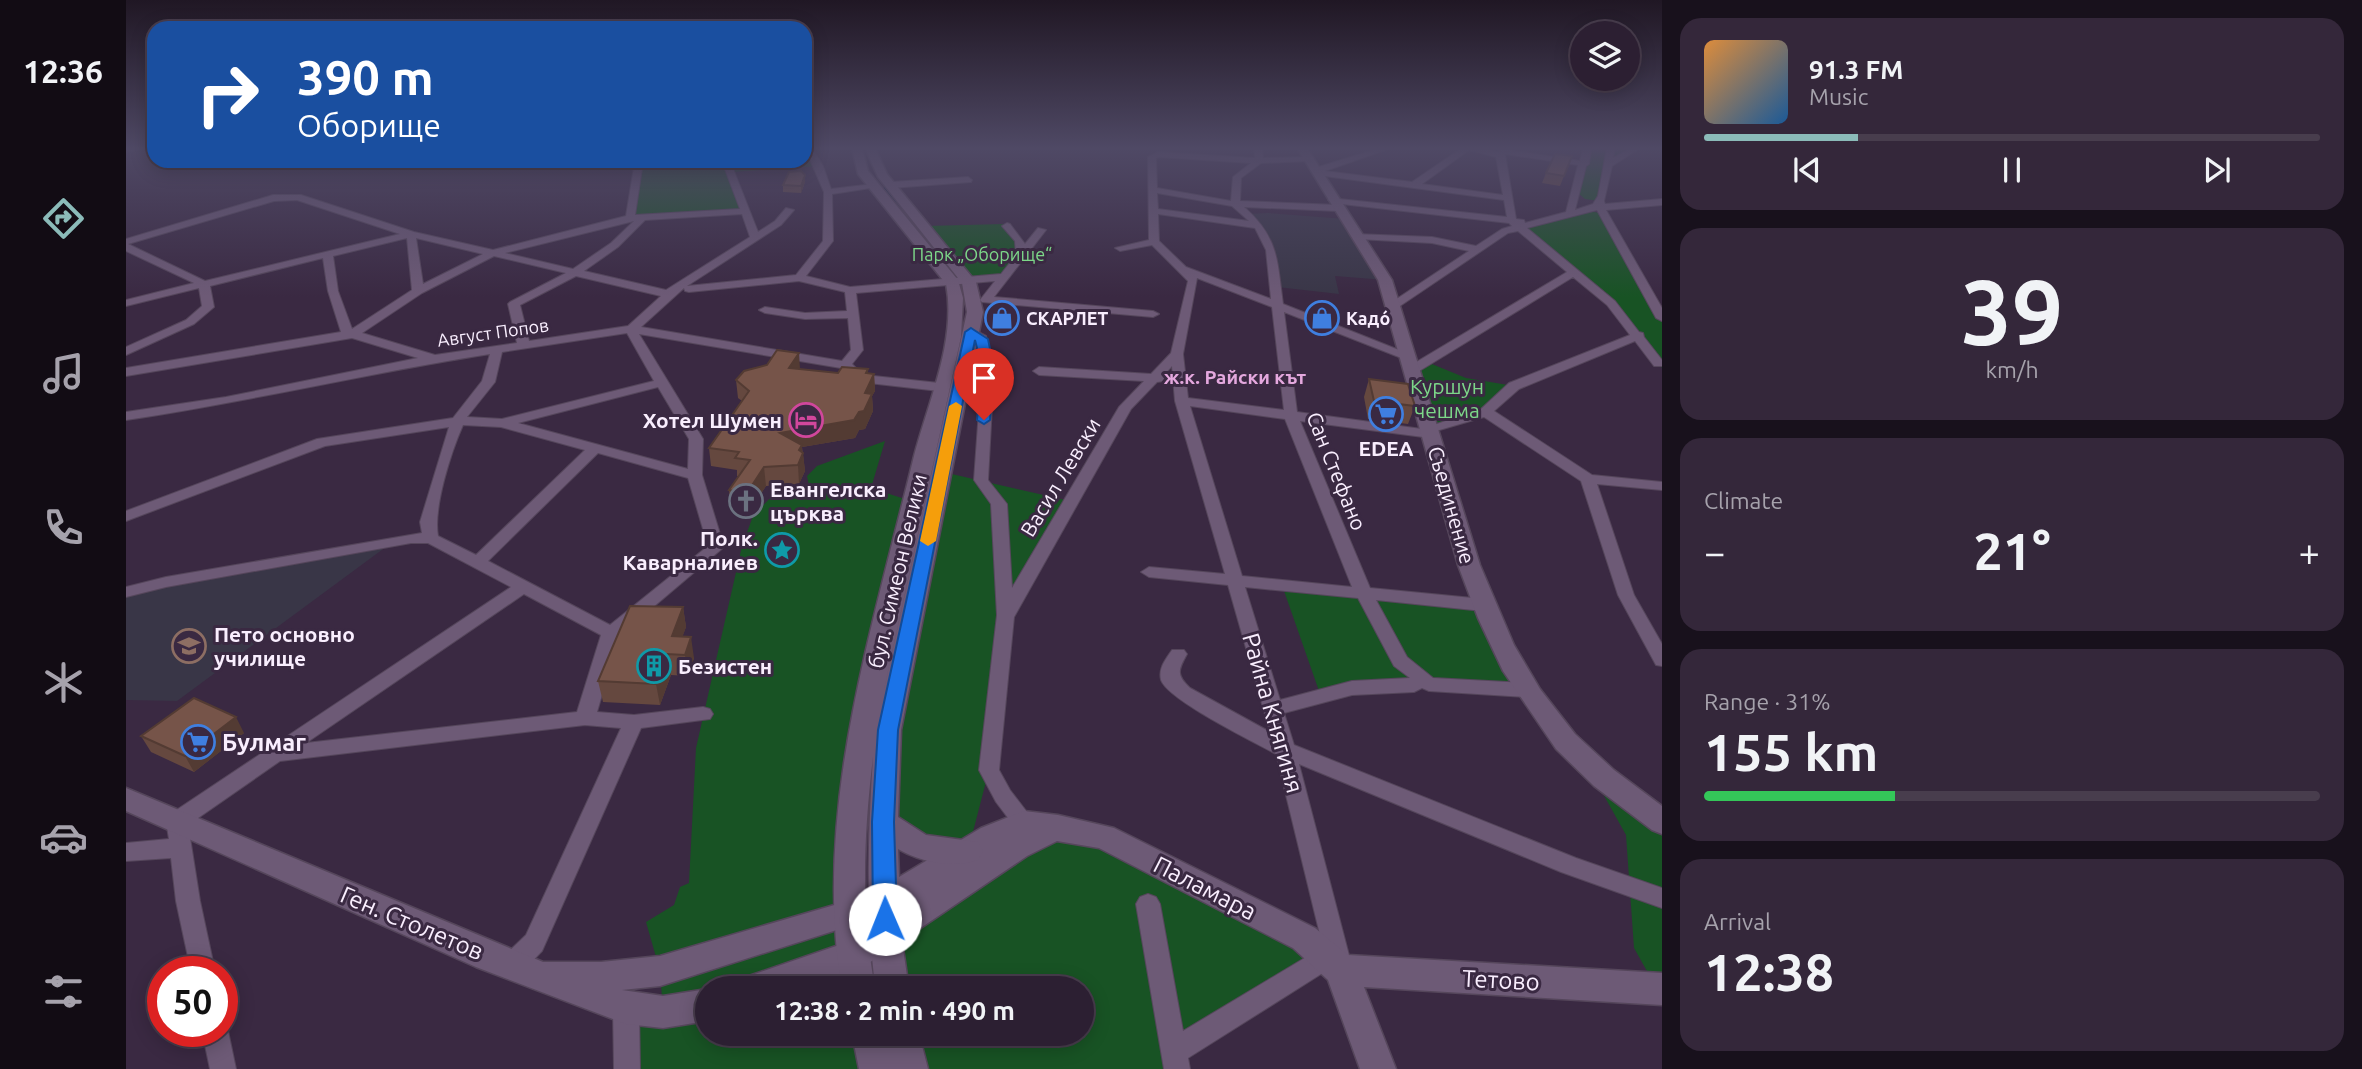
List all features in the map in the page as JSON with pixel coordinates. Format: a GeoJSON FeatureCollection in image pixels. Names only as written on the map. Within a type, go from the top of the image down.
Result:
{"type":"FeatureCollection","features":[{"type":"Feature","properties":{"kind":"main road"},"geometry":{"type":"LineString","coordinates":[[882,198],[953,283]]}},
{"type":"Feature","properties":{"kind":"main road"},"geometry":{"type":"LineString","coordinates":[[901,198],[969,282]]}},
{"type":"Feature","properties":{"kind":"main road","name":"Съединение"},"geometry":{"type":"LineString","coordinates":[[1332,198],[1385,280],[1483,605],[1527,690],[1557,733],[1586,763],[1662,822]]}},
{"type":"Feature","properties":{"kind":"main road","name":"бул. Симеон Велики"},"geometry":{"type":"LineString","coordinates":[[890,976],[885,935],[883,822],[888,730],[975,312],[969,282]]}},
{"type":"Feature","properties":{"kind":"main road","name":"бул. Симеон Велики"},"geometry":{"type":"LineString","coordinates":[[856,976],[848,915],[853,792],[860,735],[883,622],[905,542],[957,314],[958,296],[953,283]]}},
{"type":"Feature","properties":{"kind":"main road","name":"Ген. Столетов"},"geometry":{"type":"LineString","coordinates":[[129,804],[178,834],[626,1008],[663,1012],[695,1007]]}},
{"type":"Feature","properties":{"kind":"main road"},"geometry":{"type":"LineString","coordinates":[[883,822],[911,845],[939,851],[968,851]]}},
{"type":"Feature","properties":{"kind":"main road"},"geometry":{"type":"LineString","coordinates":[[528,971],[601,977],[660,971],[884,902],[1013,825],[1039,829]]}},
{"type":"Feature","properties":{"kind":"main road"},"geometry":{"type":"LineString","coordinates":[[793,976],[852,956],[1039,829]]}},
{"type":"Feature","properties":{"kind":"main road","name":"Паламара"},"geometry":{"type":"LineString","coordinates":[[1039,829],[1104,836],[1304,938],[1334,963]]}},
{"type":"Feature","properties":{"kind":"main road","name":"Тетово"},"geometry":{"type":"LineString","coordinates":[[1334,963],[1662,989]]}},
{"type":"Feature","properties":{"kind":"main road","name":"Райна Княгиня"},"geometry":{"type":"LineString","coordinates":[[1334,963],[1378,1069]]}},
{"type":"Feature","properties":{"kind":"main road"},"geometry":{"type":"LineString","coordinates":[[872,1046],[877,1069]]}},
{"type":"Feature","properties":{"kind":"main road"},"geometry":{"type":"LineString","coordinates":[[905,1046],[911,1069]]}},
{"type":"Feature","properties":{"kind":"street"},"geometry":{"type":"LineString","coordinates":[[126,244],[276,198]]}},
{"type":"Feature","properties":{"kind":"street"},"geometry":{"type":"LineString","coordinates":[[301,198],[411,234],[668,294]]}},
{"type":"Feature","properties":{"kind":"street"},"geometry":{"type":"LineString","coordinates":[[630,218],[633,198]]}},
{"type":"Feature","properties":{"kind":"street"},"geometry":{"type":"LineString","coordinates":[[740,198],[755,237]]}},
{"type":"Feature","properties":{"kind":"street"},"geometry":{"type":"LineString","coordinates":[[799,278],[828,242],[828,198]]}},
{"type":"Feature","properties":{"kind":"street"},"geometry":{"type":"LineString","coordinates":[[1153,198],[1154,242],[1193,280],[1177,354]]}},
{"type":"Feature","properties":{"kind":"street"},"geometry":{"type":"LineString","coordinates":[[1200,198],[1236,204],[1336,204],[1516,224],[1534,223],[1573,210],[1600,206],[1662,204]]}},
{"type":"Feature","properties":{"kind":"street"},"geometry":{"type":"LineString","coordinates":[[1236,198],[1236,204]]}},
{"type":"Feature","properties":{"kind":"street"},"geometry":{"type":"LineString","coordinates":[[1508,198],[1516,224],[1611,303],[1639,335],[1658,363]]}},
{"type":"Feature","properties":{"kind":"street"},"geometry":{"type":"LineString","coordinates":[[1573,210],[1575,198]]}},
{"type":"Feature","properties":{"kind":"street"},"geometry":{"type":"LineString","coordinates":[[1584,198],[1600,206],[1658,305],[1662,318]]}},
{"type":"Feature","properties":{"kind":"street"},"geometry":{"type":"LineString","coordinates":[[1600,206],[1602,198]]}},
{"type":"Feature","properties":{"kind":"street","name":"Сан Стефано"},"geometry":{"type":"LineString","coordinates":[[1236,204],[1259,225],[1271,250],[1292,415],[1363,592],[1400,661],[1422,684]]}},
{"type":"Feature","properties":{"kind":"street"},"geometry":{"type":"LineString","coordinates":[[585,718],[611,633],[716,547],[695,475],[696,439],[634,339],[632,329],[668,294],[778,223],[789,209]]}},
{"type":"Feature","properties":{"kind":"street"},"geometry":{"type":"LineString","coordinates":[[328,254],[334,291],[350,334],[418,291],[494,253],[630,218],[745,211]]}},
{"type":"Feature","properties":{"kind":"street"},"geometry":{"type":"LineString","coordinates":[[1153,211],[1259,225]]}},
{"type":"Feature","properties":{"kind":"street"},"geometry":{"type":"LineString","coordinates":[[524,346],[514,304],[579,272],[624,240],[643,217]]}},
{"type":"Feature","properties":{"kind":"street"},"geometry":{"type":"LineString","coordinates":[[1393,306],[1516,224]]}},
{"type":"Feature","properties":{"kind":"street"},"geometry":{"type":"LineString","coordinates":[[1007,226],[1020,241],[1021,257]]}},
{"type":"Feature","properties":{"kind":"street"},"geometry":{"type":"LineString","coordinates":[[1041,230],[986,300],[1153,314]]}},
{"type":"Feature","properties":{"kind":"street"},"geometry":{"type":"LineString","coordinates":[[126,303],[411,234]]}},
{"type":"Feature","properties":{"kind":"street"},"geometry":{"type":"LineString","coordinates":[[411,234],[418,291]]}},
{"type":"Feature","properties":{"kind":"street"},"geometry":{"type":"LineString","coordinates":[[1358,236],[1432,240],[1479,250]]}},
{"type":"Feature","properties":{"kind":"street"},"geometry":{"type":"LineString","coordinates":[[1120,248],[1154,242]]}},
{"type":"Feature","properties":{"kind":"street"},"geometry":{"type":"LineString","coordinates":[[126,244],[204,284]]}},
{"type":"Feature","properties":{"kind":"street"},"geometry":{"type":"LineString","coordinates":[[1180,268],[1410,363],[1574,272]]}},
{"type":"Feature","properties":{"kind":"street"},"geometry":{"type":"LineString","coordinates":[[689,289],[799,278],[849,290],[1004,277]]}},
{"type":"Feature","properties":{"kind":"street"},"geometry":{"type":"LineString","coordinates":[[126,351],[203,313],[208,307],[204,284]]}},
{"type":"Feature","properties":{"kind":"street"},"geometry":{"type":"LineString","coordinates":[[845,365],[857,350],[849,290]]}},
{"type":"Feature","properties":{"kind":"street"},"geometry":{"type":"LineString","coordinates":[[765,310],[805,316],[851,314]]}},
{"type":"Feature","properties":{"kind":"street","name":"Август Попов"},"geometry":{"type":"LineString","coordinates":[[126,372],[350,334],[434,359],[632,329],[783,357]]}},
{"type":"Feature","properties":{"kind":"street"},"geometry":{"type":"LineString","coordinates":[[971,332],[982,339],[988,368],[981,480],[999,504],[1006,617]]}},
{"type":"Feature","properties":{"kind":"street"},"geometry":{"type":"LineString","coordinates":[[1038,371],[1156,377],[1181,391],[1292,415],[1430,432],[1486,412],[1514,386],[1639,335]]}},
{"type":"Feature","properties":{"kind":"street"},"geometry":{"type":"LineString","coordinates":[[431,538],[428,522],[458,421],[488,385],[496,369],[496,350]]}},
{"type":"Feature","properties":{"kind":"street","name":"Васил Левски"},"geometry":{"type":"LineString","coordinates":[[1039,829],[1003,796],[989,770],[1006,617],[1035,561],[1126,407],[1177,354]]}},
{"type":"Feature","properties":{"kind":"street","name":"Райна Княгиня"},"geometry":{"type":"LineString","coordinates":[[1177,354],[1181,391],[1285,750],[1334,963]]}},
{"type":"Feature","properties":{"kind":"street"},"geometry":{"type":"LineString","coordinates":[[783,357],[845,365],[869,380]]}},
{"type":"Feature","properties":{"kind":"street"},"geometry":{"type":"LineString","coordinates":[[783,357],[841,376],[939,387]]}},
{"type":"Feature","properties":{"kind":"street"},"geometry":{"type":"LineString","coordinates":[[126,416],[226,401],[434,359]]}},
{"type":"Feature","properties":{"kind":"street"},"geometry":{"type":"LineString","coordinates":[[502,423],[660,383]]}},
{"type":"Feature","properties":{"kind":"street"},"geometry":{"type":"LineString","coordinates":[[1486,412],[1588,479],[1662,486]]}},
{"type":"Feature","properties":{"kind":"street"},"geometry":{"type":"LineString","coordinates":[[126,516],[322,442],[458,421],[502,423],[695,475]]}},
{"type":"Feature","properties":{"kind":"street"},"geometry":{"type":"LineString","coordinates":[[478,562],[594,449]]}},
{"type":"Feature","properties":{"kind":"street"},"geometry":{"type":"LineString","coordinates":[[1588,479],[1626,595],[1662,660]]}},
{"type":"Feature","properties":{"kind":"street"},"geometry":{"type":"LineString","coordinates":[[126,592],[166,582],[402,540],[431,538],[611,633]]}},
{"type":"Feature","properties":{"kind":"street"},"geometry":{"type":"LineString","coordinates":[[1149,572],[1483,605]]}},
{"type":"Feature","properties":{"kind":"street"},"geometry":{"type":"LineString","coordinates":[[126,852],[178,834],[275,754],[523,587]]}},
{"type":"Feature","properties":{"kind":"street"},"geometry":{"type":"LineString","coordinates":[[1178,654],[1169,670],[1171,681],[1182,693],[1285,750],[1569,865],[1662,898]]}},
{"type":"Feature","properties":{"kind":"street"},"geometry":{"type":"LineString","coordinates":[[1273,709],[1314,701],[1352,688],[1422,684],[1527,690]]}},
{"type":"Feature","properties":{"kind":"street"},"geometry":{"type":"LineString","coordinates":[[275,754],[585,718],[634,722],[703,714]]}},
{"type":"Feature","properties":{"kind":"street"},"geometry":{"type":"LineString","coordinates":[[528,971],[534,943],[634,722]]}},
{"type":"Feature","properties":{"kind":"street"},"geometry":{"type":"LineString","coordinates":[[178,834],[200,956]]}},
{"type":"Feature","properties":{"kind":"street"},"geometry":{"type":"LineString","coordinates":[[1148,904],[1175,1060],[1334,963]]}},
{"type":"Feature","properties":{"kind":"street"},"geometry":{"type":"LineString","coordinates":[[626,1008],[626,1069]]}},
{"type":"Feature","properties":{"kind":"street"},"geometry":{"type":"LineString","coordinates":[[218,1047],[223,1069]]}},
{"type":"Feature","properties":{"kind":"shaded area"},"geometry":{"type":"Polygon","coordinates":[[[1247,214],[1346,219],[1385,280],[1335,276],[1339,294],[1277,287],[1271,250],[1247,214]]]}},
{"type":"Feature","properties":{"kind":"shaded area","name":"Пето основно училище"},"geometry":{"type":"Polygon","coordinates":[[[394,541],[177,701],[126,700],[126,592],[394,541]]]}},
{"type":"Feature","properties":{"kind":"green space"},"geometry":{"type":"Polygon","coordinates":[[[633,198],[741,198],[745,211],[630,218],[633,198]]]}},
{"type":"Feature","properties":{"kind":"green space"},"geometry":{"type":"Polygon","coordinates":[[[1584,198],[1600,198],[1599,201],[1584,198]]]}},
{"type":"Feature","properties":{"kind":"green space"},"geometry":{"type":"Polygon","coordinates":[[[1585,211],[1602,213],[1662,318],[1662,368],[1611,303],[1519,227],[1585,211]]]}},
{"type":"Feature","properties":{"kind":"green space","name":"Парк „Оборище“"},"geometry":{"type":"Polygon","coordinates":[[[1004,224],[1012,231],[1021,257],[1004,277],[969,282],[925,226],[1004,224]]]}},
{"type":"Feature","properties":{"kind":"green space","name":"Куршун чешма"},"geometry":{"type":"Polygon","coordinates":[[[1427,362],[1466,378],[1514,386],[1498,403],[1429,429],[1412,370],[1427,362]]]}},
{"type":"Feature","properties":{"kind":"green space"},"geometry":{"type":"Polygon","coordinates":[[[885,441],[871,488],[914,502],[860,735],[859,976],[695,976],[695,1046],[872,1046],[877,1069],[627,1069],[626,1008],[663,1011],[660,971],[646,922],[674,905],[680,887],[689,883],[696,748],[742,546],[753,516],[774,494],[810,490],[807,476],[817,466],[885,441]]]}},
{"type":"Feature","properties":{"kind":"green space"},"geometry":{"type":"Polygon","coordinates":[[[943,472],[1070,501],[1005,617],[989,770],[968,851],[910,845],[884,794],[943,472]]]}},
{"type":"Feature","properties":{"kind":"green space"},"geometry":{"type":"Polygon","coordinates":[[[1283,588],[1479,608],[1521,682],[1431,679],[1319,691],[1283,588]]]}},
{"type":"Feature","properties":{"kind":"green space"},"geometry":{"type":"Polygon","coordinates":[[[1602,792],[1662,822],[1662,989],[1657,989],[1634,948],[1626,835],[1602,792]]]}},
{"type":"Feature","properties":{"kind":"green space"},"geometry":{"type":"Polygon","coordinates":[[[1058,827],[1328,956],[1173,1051],[1177,1069],[910,1069],[905,1046],[1094,1046],[1094,976],[890,976],[885,935],[1058,827]]]}},
{"type":"Feature","properties":{"kind":"building","name":"Хотел Шумен"},"geometry":{"type":"Polygon","coordinates":[[[777,350],[799,353],[789,368],[838,373],[842,367],[868,369],[866,373],[874,374],[865,393],[872,394],[864,411],[859,412],[854,420],[780,433],[802,445],[799,450],[803,453],[798,465],[764,467],[747,493],[729,490],[750,460],[735,458],[739,452],[709,448],[749,391],[736,380],[744,371],[767,365],[777,350]]]}},
{"type":"Feature","properties":{"kind":"building"},"geometry":{"type":"Polygon","coordinates":[[[1369,379],[1408,384],[1415,406],[1374,401],[1369,379]]]}},
{"type":"Feature","properties":{"kind":"building"},"geometry":{"type":"Polygon","coordinates":[[[630,606],[683,607],[672,636],[691,637],[685,655],[667,654],[656,684],[598,681],[630,606]]]}},
{"type":"Feature","properties":{"kind":"building"},"geometry":{"type":"Polygon","coordinates":[[[194,698],[236,717],[185,756],[141,736],[194,698]]]}},
{"type":"Feature","properties":{"kind":"waterway"},"geometry":{"type":"LineString","coordinates":[[893,198],[927,238]]}},
{"type":"Feature","properties":{"kind":"slow traffic"},"geometry":{"type":"LineString","coordinates":[[928,541],[956,406]]}},
{"type":"Feature","properties":{"kind":"place","name":"СКАРЛЕТ"},"geometry":{"type":"Point","coordinates":[1002,318]}},
{"type":"Feature","properties":{"kind":"place","name":"Кадó"},"geometry":{"type":"Point","coordinates":[1322,318]}},
{"type":"Feature","properties":{"kind":"place","name":"EDEA"},"geometry":{"type":"Point","coordinates":[1386,414]}},
{"type":"Feature","properties":{"kind":"place","name":"Хотел Шумен"},"geometry":{"type":"Point","coordinates":[806,420]}},
{"type":"Feature","properties":{"kind":"place","name":"Евангелска църква"},"geometry":{"type":"Point","coordinates":[746,501]}},
{"type":"Feature","properties":{"kind":"place","name":"Полк. Каварналиев"},"geometry":{"type":"Point","coordinates":[782,550]}},
{"type":"Feature","properties":{"kind":"place","name":"Пето основно училище"},"geometry":{"type":"Point","coordinates":[189,646]}},
{"type":"Feature","properties":{"kind":"place","name":"Безистен"},"geometry":{"type":"Point","coordinates":[654,666]}},
{"type":"Feature","properties":{"kind":"place","name":"Булмаг"},"geometry":{"type":"Point","coordinates":[198,742]}},
{"type":"Feature","properties":{"kind":"district","name":"ж.к. Райски кът"},"geometry":{"type":"Point","coordinates":[1235,377]}},
{"type":"Feature","properties":{"kind":"route"},"geometry":{"type":"LineString","coordinates":[[885,919],[883,822],[888,730],[971,332],[982,339],[988,368],[984,420]]}}]}
